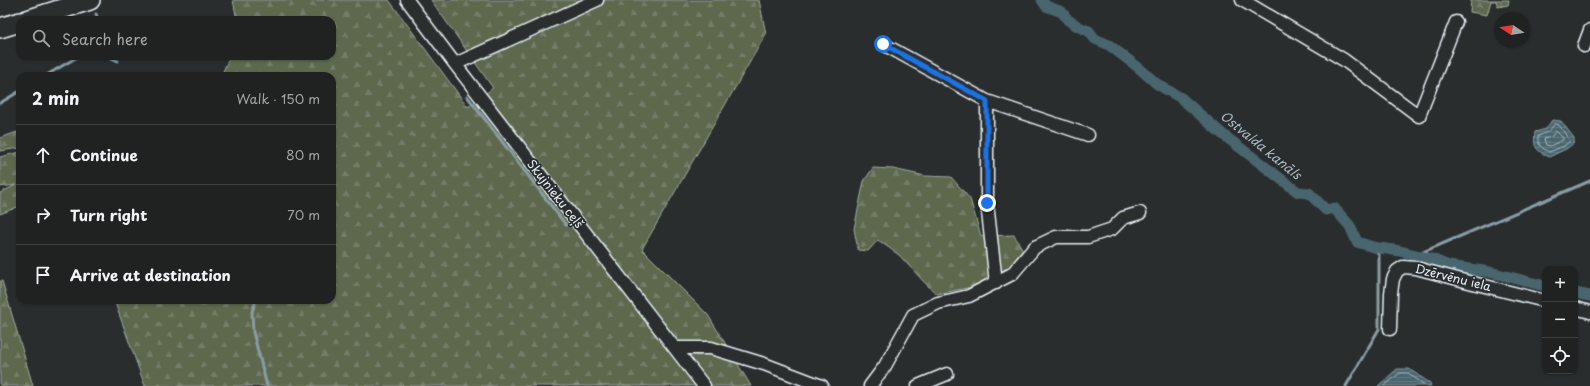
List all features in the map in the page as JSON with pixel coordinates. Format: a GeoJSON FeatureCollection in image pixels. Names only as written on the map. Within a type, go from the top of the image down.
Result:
{"type":"FeatureCollection","features":[{"type":"Feature","properties":{"kind":"main road"},"geometry":{"type":"LineString","coordinates":[[39,16],[90,0]]}},
{"type":"Feature","properties":{"kind":"main road"},"geometry":{"type":"LineString","coordinates":[[0,28],[16,23]]}},
{"type":"Feature","properties":{"kind":"street","name":"Skujnieku ceļš"},"geometry":{"type":"LineString","coordinates":[[407,0],[704,386]]}},
{"type":"Feature","properties":{"kind":"street"},"geometry":{"type":"LineString","coordinates":[[455,64],[597,0]]}},
{"type":"Feature","properties":{"kind":"street"},"geometry":{"type":"LineString","coordinates":[[1242,0],[1344,60],[1419,116],[1456,22]]}},
{"type":"Feature","properties":{"kind":"street"},"geometry":{"type":"LineString","coordinates":[[1584,46],[1590,30]]}},
{"type":"Feature","properties":{"kind":"street"},"geometry":{"type":"LineString","coordinates":[[883,44],[987,101],[1088,135]]}},
{"type":"Feature","properties":{"kind":"street"},"geometry":{"type":"LineString","coordinates":[[987,101],[987,203],[996,282]]}},
{"type":"Feature","properties":{"kind":"street"},"geometry":{"type":"LineString","coordinates":[[870,386],[885,366],[913,315],[938,303],[969,296],[1012,274],[1035,247],[1056,238],[1088,237],[1112,229],[1123,218],[1140,213]]}},
{"type":"Feature","properties":{"kind":"street","name":"Dzērvēnu iela"},"geometry":{"type":"LineString","coordinates":[[1390,329],[1391,292],[1393,279],[1397,271],[1403,267],[1416,268],[1542,300]]}},
{"type":"Feature","properties":{"kind":"street"},"geometry":{"type":"LineString","coordinates":[[1578,309],[1590,312]]}},
{"type":"Feature","properties":{"kind":"street"},"geometry":{"type":"LineString","coordinates":[[675,348],[711,348],[764,364],[822,386]]}},
{"type":"Feature","properties":{"kind":"street"},"geometry":{"type":"LineString","coordinates":[[918,386],[947,374]]}},
{"type":"Feature","properties":{"kind":"green space"},"geometry":{"type":"Polygon","coordinates":[[[233,0],[389,0],[468,107],[493,88],[431,0],[759,0],[766,34],[642,249],[708,315],[751,386],[145,386],[115,304],[336,304],[336,72],[223,72],[228,60],[336,60],[336,16],[236,16],[233,0]]]}},
{"type":"Feature","properties":{"kind":"green space"},"geometry":{"type":"Polygon","coordinates":[[[1471,0],[1509,0],[1508,5],[1498,7],[1496,1],[1491,1],[1487,15],[1470,12],[1471,0]]]}},
{"type":"Feature","properties":{"kind":"green space"},"geometry":{"type":"Polygon","coordinates":[[[16,132],[16,149],[0,151],[0,138],[16,132]]]}},
{"type":"Feature","properties":{"kind":"green space"},"geometry":{"type":"Polygon","coordinates":[[[16,153],[16,185],[0,187],[0,157],[16,153]]]}},
{"type":"Feature","properties":{"kind":"green space"},"geometry":{"type":"Polygon","coordinates":[[[873,168],[893,169],[925,176],[951,177],[970,199],[981,236],[1014,235],[1023,250],[1009,267],[972,287],[937,294],[899,255],[878,240],[868,251],[858,250],[854,229],[864,181],[873,168]]]}},
{"type":"Feature","properties":{"kind":"green space"},"geometry":{"type":"Polygon","coordinates":[[[16,185],[16,208],[0,214],[0,193],[16,185]]]}},
{"type":"Feature","properties":{"kind":"green space"},"geometry":{"type":"Polygon","coordinates":[[[0,281],[2,281],[33,386],[0,386],[0,281]]]}},
{"type":"Feature","properties":{"kind":"water"},"geometry":{"type":"Polygon","coordinates":[[[1552,120],[1561,121],[1574,138],[1574,143],[1566,149],[1549,157],[1536,148],[1534,137],[1535,132],[1546,129],[1552,120]]]}},
{"type":"Feature","properties":{"kind":"water"},"geometry":{"type":"Polygon","coordinates":[[[1397,369],[1409,369],[1430,383],[1431,386],[1378,386],[1397,369]]]}},
{"type":"Feature","properties":{"kind":"waterway","name":"Ostvalda kanāls"},"geometry":{"type":"LineString","coordinates":[[1042,0],[1046,6],[1062,12],[1068,20],[1089,31],[1095,39],[1109,45],[1157,84],[1181,98],[1221,133],[1298,192],[1309,193],[1326,210],[1334,208],[1350,226],[1357,242],[1373,247],[1400,251],[1432,259],[1449,266],[1490,272],[1542,285]]}},
{"type":"Feature","properties":{"kind":"waterway"},"geometry":{"type":"LineString","coordinates":[[52,72],[72,60]]}},
{"type":"Feature","properties":{"kind":"waterway"},"geometry":{"type":"LineString","coordinates":[[0,103],[16,93]]}},
{"type":"Feature","properties":{"kind":"waterway"},"geometry":{"type":"LineString","coordinates":[[467,96],[566,225]]}},
{"type":"Feature","properties":{"kind":"waterway"},"geometry":{"type":"LineString","coordinates":[[1416,255],[1590,181]]}},
{"type":"Feature","properties":{"kind":"waterway"},"geometry":{"type":"LineString","coordinates":[[1346,386],[1379,329],[1379,255],[1373,247]]}},
{"type":"Feature","properties":{"kind":"waterway","name":"Ostvalda kanāls"},"geometry":{"type":"LineString","coordinates":[[1578,294],[1590,296]]}},
{"type":"Feature","properties":{"kind":"waterway"},"geometry":{"type":"LineString","coordinates":[[255,304],[252,312],[253,332],[267,386]]}},
{"type":"Feature","properties":{"kind":"route"},"geometry":{"type":"LineString","coordinates":[[883,44],[987,101],[987,203]]}}]}
